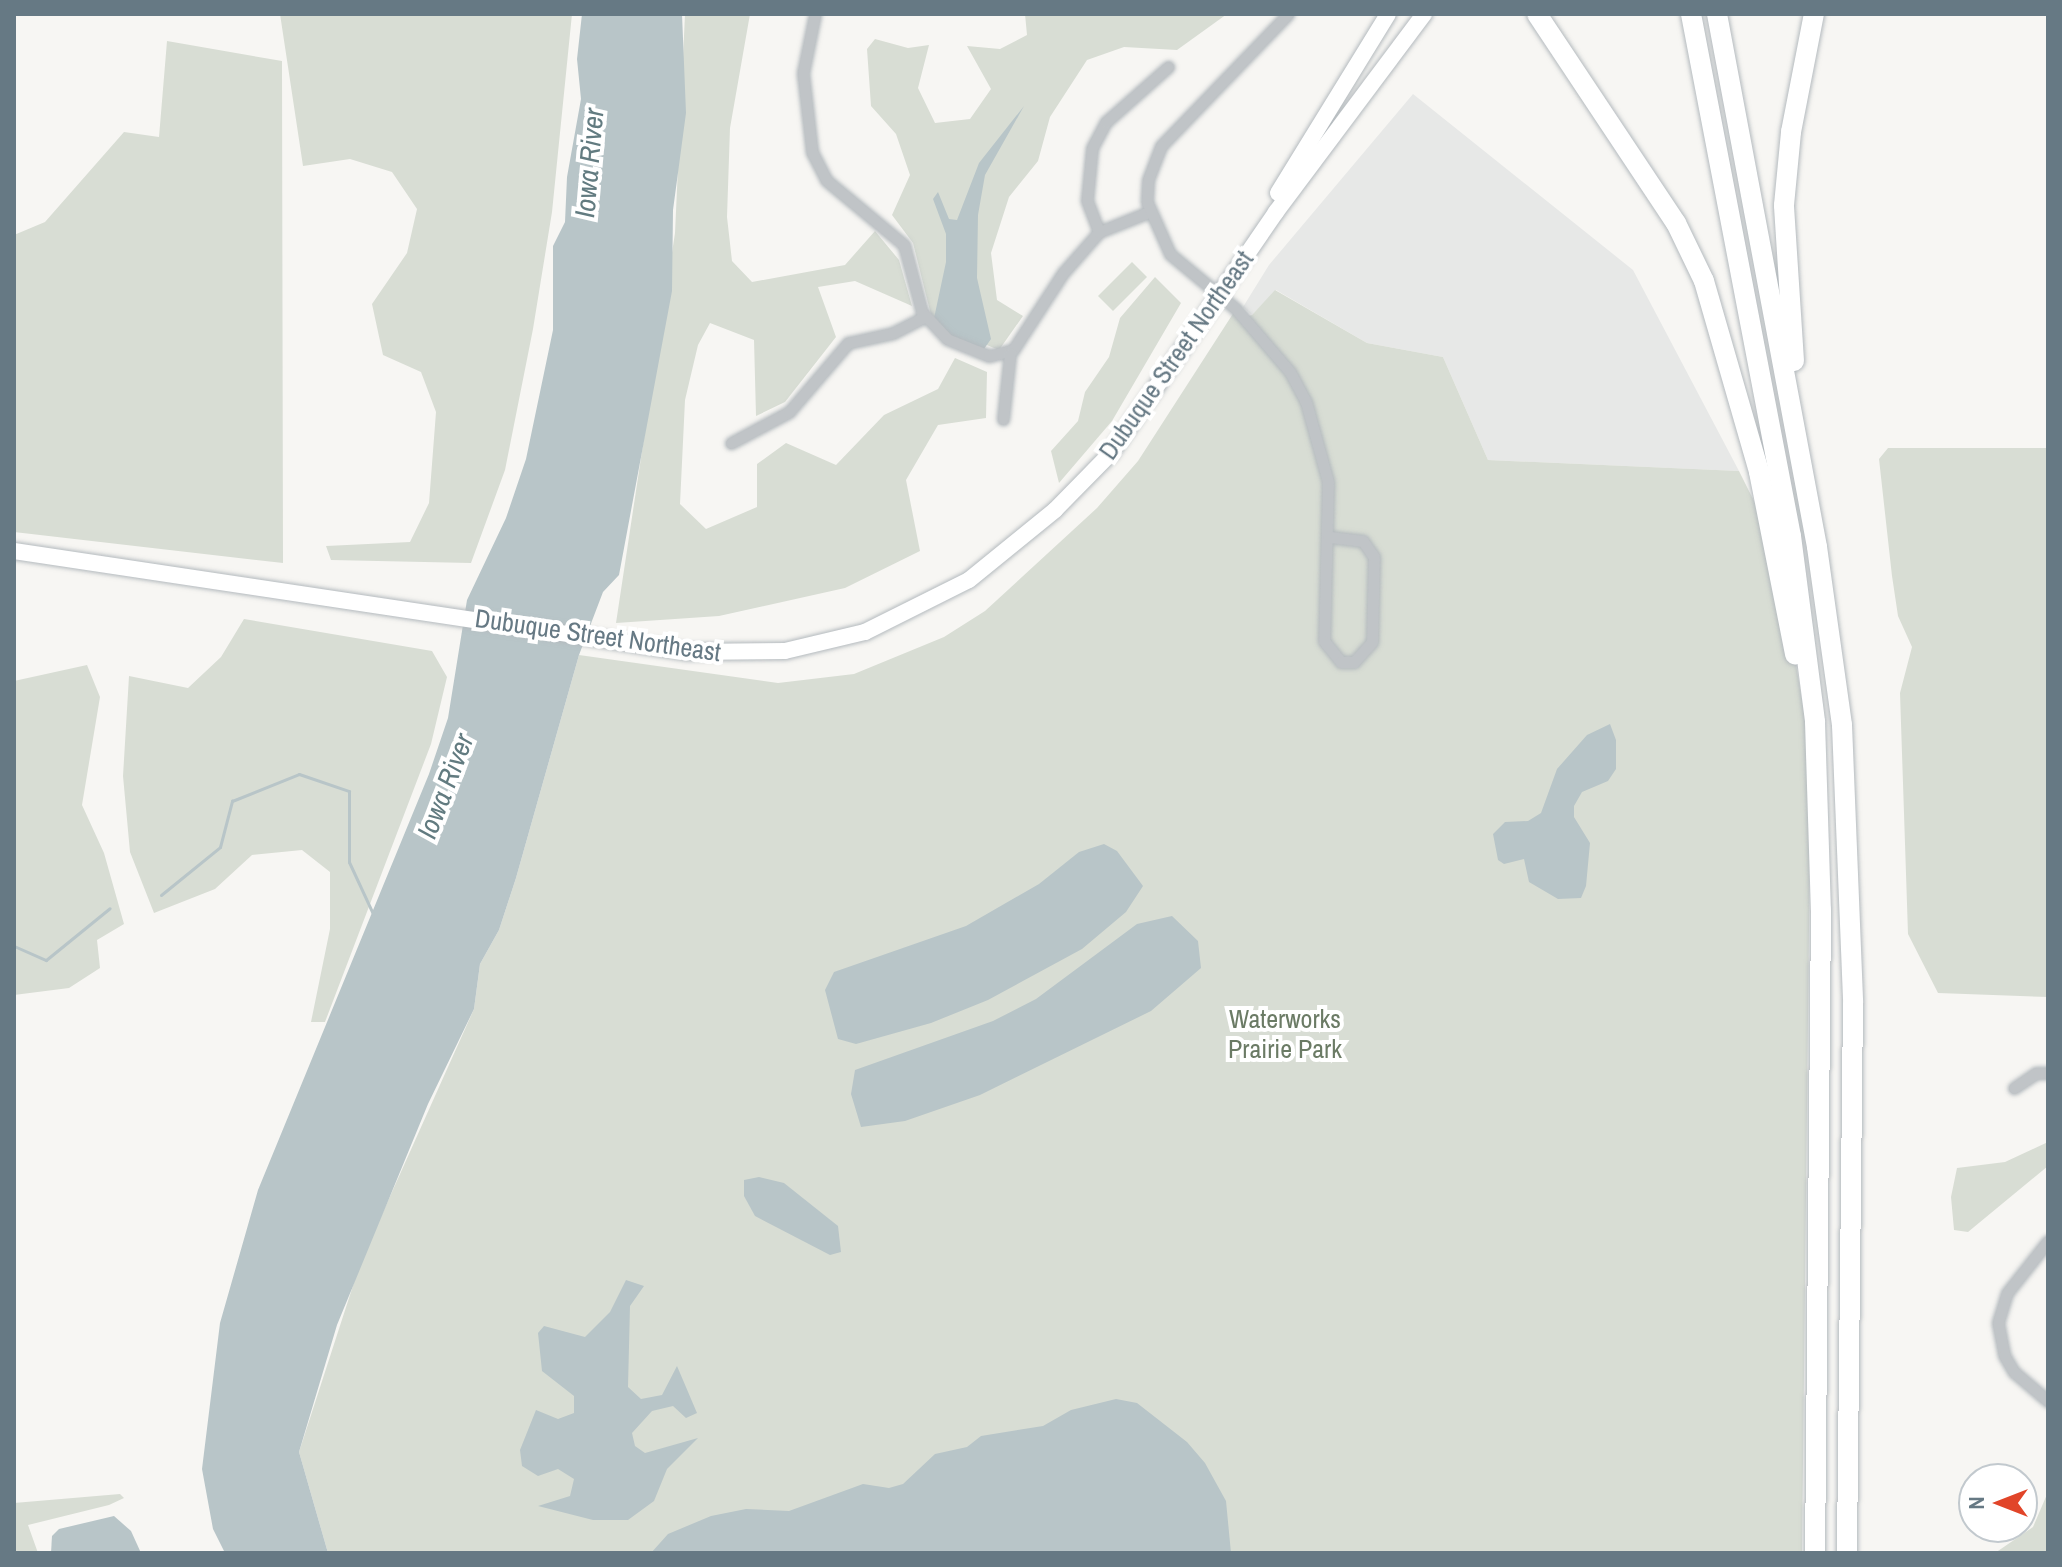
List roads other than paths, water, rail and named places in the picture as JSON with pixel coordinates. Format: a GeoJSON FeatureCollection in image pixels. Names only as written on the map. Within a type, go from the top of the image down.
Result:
{"type":"FeatureCollection","features":[{"type":"Feature","properties":{"kind":"highway"},"geometry":{"type":"LineString","coordinates":[[1537,14],[1676,223],[1720,323],[1778,560],[1817,809]]}},
{"type":"Feature","properties":{"kind":"highway"},"geometry":{"type":"LineString","coordinates":[[1691,14],[1791,536],[1812,679],[1817,809],[1815,1553]]}},
{"type":"Feature","properties":{"kind":"highway"},"geometry":{"type":"LineString","coordinates":[[1717,14],[1817,547]]}},
{"type":"Feature","properties":{"kind":"highway"},"geometry":{"type":"LineString","coordinates":[[1814,14],[1791,132],[1784,245],[1817,547],[1842,725],[1852,911],[1847,1553]]}},
{"type":"Feature","properties":{"kind":"main road"},"geometry":{"type":"LineString","coordinates":[[1224,288],[1388,14]]}},
{"type":"Feature","properties":{"kind":"main road","name":"Dubuque Street Northeast"},"geometry":{"type":"LineString","coordinates":[[14,551],[702,653],[785,651],[865,632],[944,596],[1055,510],[1111,453],[1224,288],[1424,14]]}},
{"type":"Feature","properties":{"kind":"street"},"geometry":{"type":"LineString","coordinates":[[815,14],[803,73],[812,152],[826,180],[904,245],[925,317],[938,333],[979,354],[1010,353]]}},
{"type":"Feature","properties":{"kind":"street"},"geometry":{"type":"LineString","coordinates":[[1288,14],[1161,146],[1148,180],[1149,212],[1170,254],[1224,288],[1270,347],[1306,402],[1328,482],[1324,641],[1341,662],[1354,662],[1372,642],[1374,557],[1363,541],[1328,537]]}},
{"type":"Feature","properties":{"kind":"street"},"geometry":{"type":"LineString","coordinates":[[1099,232],[1087,200],[1092,148],[1106,122],[1168,67]]}},
{"type":"Feature","properties":{"kind":"street"},"geometry":{"type":"LineString","coordinates":[[1003,419],[1010,353],[1063,273],[1099,232],[1149,212]]}},
{"type":"Feature","properties":{"kind":"street"},"geometry":{"type":"LineString","coordinates":[[731,443],[789,412],[848,343],[893,333],[925,317]]}},
{"type":"Feature","properties":{"kind":"street"},"geometry":{"type":"LineString","coordinates":[[2014,1088],[2036,1073],[2048,1073]]}},
{"type":"Feature","properties":{"kind":"street"},"geometry":{"type":"LineString","coordinates":[[2048,1241],[2007,1293],[1998,1323],[2004,1355],[2014,1372],[2048,1401]]}},
{"type":"Feature","properties":{"kind":"water","name":"Iowa River"},"geometry":{"type":"Polygon","coordinates":[[[582,14],[682,14],[686,113],[673,210],[672,291],[619,575],[603,592],[579,655],[516,878],[499,930],[480,964],[474,1009],[428,1104],[337,1325],[299,1452],[328,1553],[225,1553],[213,1529],[202,1469],[220,1323],[258,1190],[429,774],[448,718],[467,600],[506,518],[526,459],[553,330],[553,246],[565,222],[567,177],[581,99],[577,59],[582,14]]]}},
{"type":"Feature","properties":{"kind":"water"},"geometry":{"type":"Polygon","coordinates":[[[1024,106],[985,175],[978,215],[977,278],[991,339],[984,349],[946,335],[933,323],[946,262],[946,234],[933,199],[938,192],[949,219],[957,220],[979,163],[1024,106]]]}},
{"type":"Feature","properties":{"kind":"water"},"geometry":{"type":"Polygon","coordinates":[[[1610,724],[1616,740],[1616,769],[1608,781],[1582,792],[1574,806],[1574,817],[1590,843],[1586,886],[1581,898],[1558,899],[1529,882],[1524,859],[1504,864],[1498,860],[1493,834],[1505,822],[1528,821],[1541,813],[1557,769],[1587,735],[1610,724]]]}},
{"type":"Feature","properties":{"kind":"water"},"geometry":{"type":"Polygon","coordinates":[[[1104,844],[1117,851],[1143,886],[1126,912],[1082,949],[988,1000],[931,1023],[856,1044],[838,1039],[825,990],[834,972],[966,926],[1039,884],[1079,852],[1104,844]]]}},
{"type":"Feature","properties":{"kind":"water"},"geometry":{"type":"Polygon","coordinates":[[[1172,916],[1198,941],[1201,968],[1151,1011],[980,1095],[905,1121],[861,1127],[851,1094],[855,1070],[993,1021],[1036,999],[1137,924],[1172,916]]]}},
{"type":"Feature","properties":{"kind":"water"},"geometry":{"type":"Polygon","coordinates":[[[759,1177],[784,1183],[838,1226],[841,1252],[830,1255],[755,1216],[744,1196],[744,1180],[759,1177]]]}},
{"type":"Feature","properties":{"kind":"water"},"geometry":{"type":"Polygon","coordinates":[[[626,1280],[644,1286],[630,1306],[628,1387],[641,1399],[662,1395],[677,1366],[697,1413],[686,1418],[673,1406],[652,1411],[632,1433],[635,1446],[645,1453],[698,1438],[667,1469],[654,1501],[628,1520],[593,1520],[538,1506],[570,1496],[574,1479],[558,1469],[538,1476],[522,1466],[520,1450],[536,1410],[558,1419],[574,1413],[574,1396],[542,1371],[538,1333],[544,1326],[585,1337],[610,1312],[626,1280]]]}},
{"type":"Feature","properties":{"kind":"water"},"geometry":{"type":"Polygon","coordinates":[[[1116,1399],[1137,1403],[1187,1442],[1205,1463],[1226,1501],[1231,1553],[651,1553],[668,1534],[711,1516],[746,1509],[789,1511],[863,1484],[889,1488],[903,1484],[935,1454],[967,1447],[981,1436],[1043,1426],[1071,1410],[1116,1399]]]}},
{"type":"Feature","properties":{"kind":"water"},"geometry":{"type":"Polygon","coordinates":[[[114,1516],[131,1531],[141,1553],[51,1553],[52,1536],[59,1529],[114,1516]]]}},
{"type":"Feature","properties":{"kind":"waterway"},"geometry":{"type":"LineString","coordinates":[[161,895],[220,847],[232,801],[299,774],[349,791],[349,862],[373,914]]}},
{"type":"Feature","properties":{"kind":"waterway"},"geometry":{"type":"LineString","coordinates":[[14,946],[46,960],[110,908]]}},
{"type":"Feature","properties":{"kind":"park label","name":"Waterworks Prairie Park"},"geometry":{"type":"Point","coordinates":[1285,1034]}}]}
